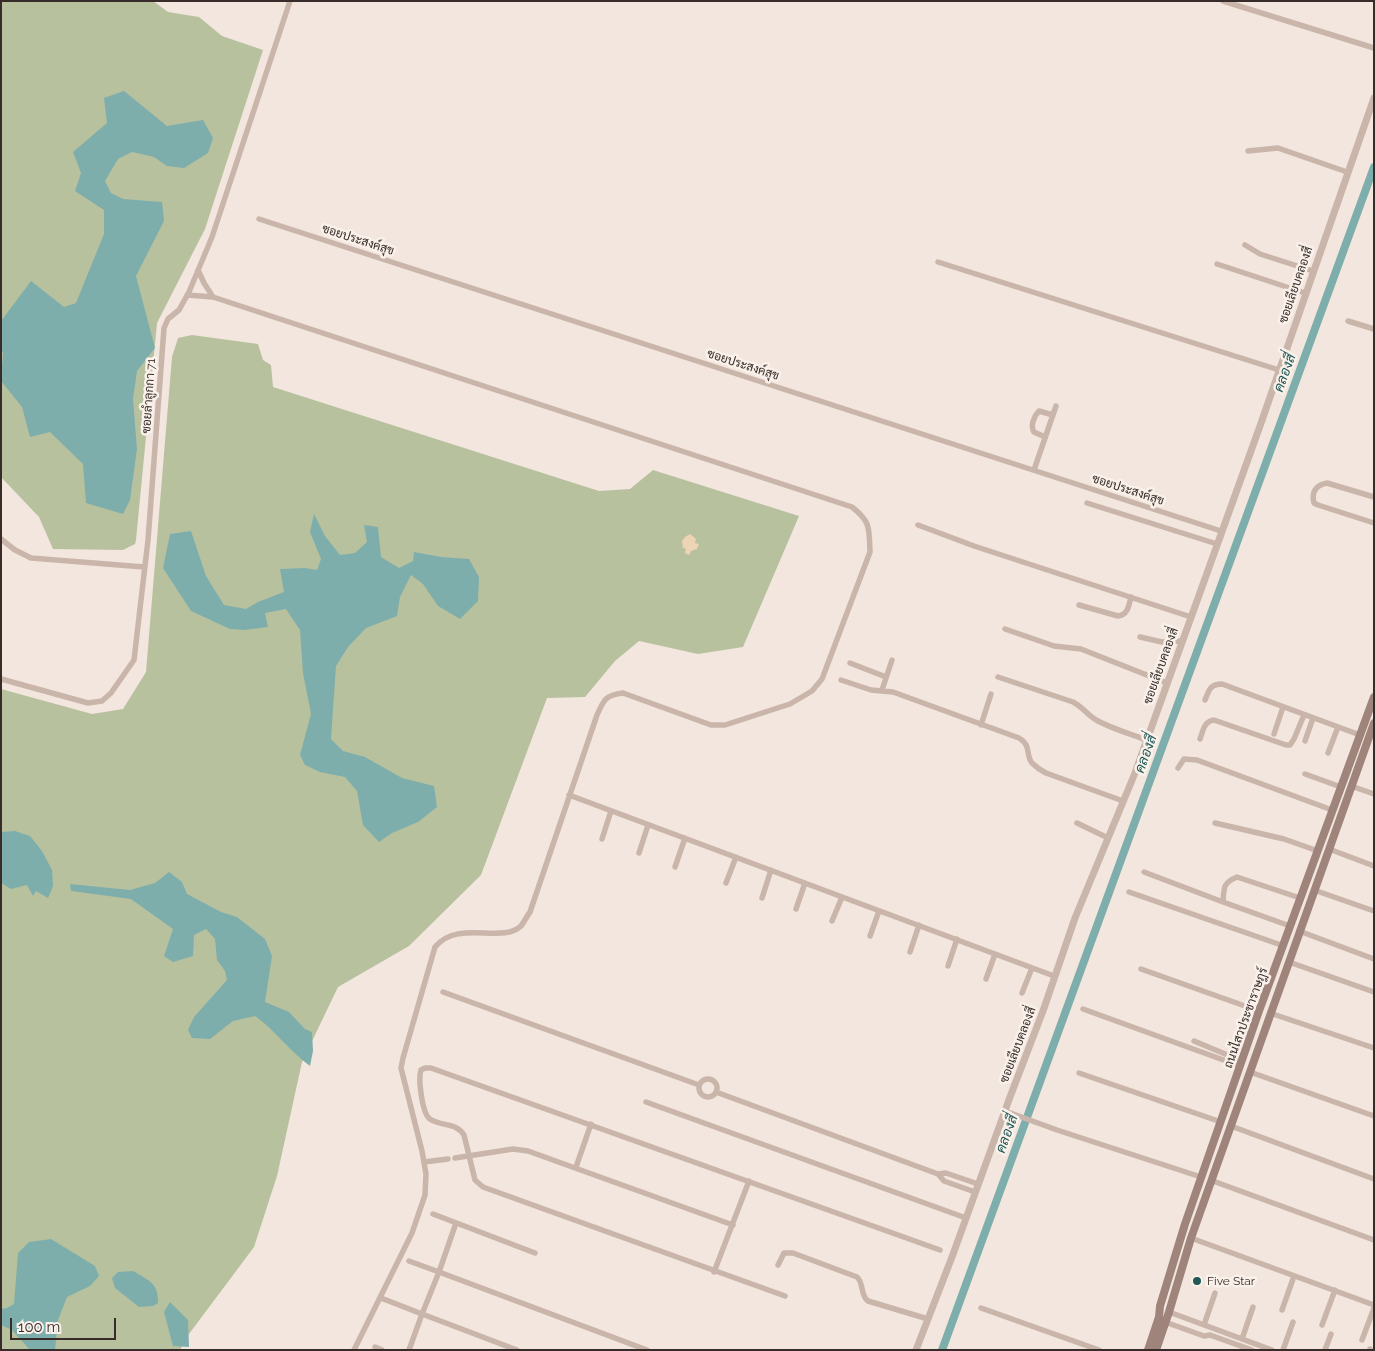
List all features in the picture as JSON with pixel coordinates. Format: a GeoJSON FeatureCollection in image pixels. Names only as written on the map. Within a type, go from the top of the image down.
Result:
{"type":"FeatureCollection","features":[{"type":"Feature","properties":{"kind":"main road","name":"ถนนไสวประชาราษฎร์"},"geometry":{"type":"LineString","coordinates":[[1148,1350],[1185,1224],[1201,1177],[1259,1011],[1374,696]]}},
{"type":"Feature","properties":{"kind":"main road","name":"ถนนไสวประชาราษฎร์"},"geometry":{"type":"LineString","coordinates":[[1156,1350],[1191,1238],[1213,1181],[1270,1013],[1374,723]]}},
{"type":"Feature","properties":{"kind":"main road"},"geometry":{"type":"LineString","coordinates":[[1314,860],[1324,864]]}},
{"type":"Feature","properties":{"kind":"street","name":"ซอยลำลูกกา 71"},"geometry":{"type":"LineString","coordinates":[[1,679],[88,703],[102,701],[111,693],[134,660],[148,540],[164,328],[168,319],[179,310],[187,295],[212,237],[290,1]]}},
{"type":"Feature","properties":{"kind":"street"},"geometry":{"type":"LineString","coordinates":[[1224,1],[1374,48]]}},
{"type":"Feature","properties":{"kind":"street","name":"ซอยเลียบคลองสี่"},"geometry":{"type":"LineString","coordinates":[[916,1350],[1043,1011],[1075,918],[1123,801],[1167,683],[1374,98]]}},
{"type":"Feature","properties":{"kind":"street"},"geometry":{"type":"LineString","coordinates":[[1248,151],[1278,148],[1347,172]]}},
{"type":"Feature","properties":{"kind":"street","name":"ซอยประสงค์สุข"},"geometry":{"type":"LineString","coordinates":[[259,219],[1221,531]]}},
{"type":"Feature","properties":{"kind":"street"},"geometry":{"type":"LineString","coordinates":[[1246,244],[1260,254],[1313,271]]}},
{"type":"Feature","properties":{"kind":"street"},"geometry":{"type":"LineString","coordinates":[[938,262],[1279,370]]}},
{"type":"Feature","properties":{"kind":"street"},"geometry":{"type":"LineString","coordinates":[[1217,264],[1305,293]]}},
{"type":"Feature","properties":{"kind":"street"},"geometry":{"type":"LineString","coordinates":[[198,270],[213,297]]}},
{"type":"Feature","properties":{"kind":"street"},"geometry":{"type":"LineString","coordinates":[[187,295],[213,297],[852,507],[865,517],[869,532],[870,552],[822,679],[812,691],[790,704],[725,726],[711,725],[623,693],[612,694],[603,700],[530,912],[520,927],[509,932],[460,933],[448,936],[435,947],[402,1058],[401,1068],[424,1162],[426,1174],[424,1195],[412,1233],[354,1350]]}},
{"type":"Feature","properties":{"kind":"street"},"geometry":{"type":"LineString","coordinates":[[1348,321],[1374,329]]}},
{"type":"Feature","properties":{"kind":"street"},"geometry":{"type":"LineString","coordinates":[[1034,470],[1056,406]]}},
{"type":"Feature","properties":{"kind":"street"},"geometry":{"type":"LineString","coordinates":[[1045,437],[1034,432],[1032,423],[1039,411],[1053,414]]}},
{"type":"Feature","properties":{"kind":"street"},"geometry":{"type":"LineString","coordinates":[[1374,498],[1326,483],[1319,484],[1313,499],[1314,503],[1318,505],[1374,524]]}},
{"type":"Feature","properties":{"kind":"street"},"geometry":{"type":"LineString","coordinates":[[1087,503],[1217,544]]}},
{"type":"Feature","properties":{"kind":"street"},"geometry":{"type":"LineString","coordinates":[[918,525],[974,546],[1190,617]]}},
{"type":"Feature","properties":{"kind":"street"},"geometry":{"type":"LineString","coordinates":[[1,539],[15,550],[30,558],[144,567]]}},
{"type":"Feature","properties":{"kind":"street"},"geometry":{"type":"LineString","coordinates":[[1079,605],[1122,616],[1127,611],[1132,597]]}},
{"type":"Feature","properties":{"kind":"street"},"geometry":{"type":"LineString","coordinates":[[1005,630],[1054,646],[1081,650],[1167,683]]}},
{"type":"Feature","properties":{"kind":"street"},"geometry":{"type":"LineString","coordinates":[[1140,637],[1162,642],[1182,641]]}},
{"type":"Feature","properties":{"kind":"street"},"geometry":{"type":"LineString","coordinates":[[882,690],[892,660]]}},
{"type":"Feature","properties":{"kind":"street"},"geometry":{"type":"LineString","coordinates":[[850,663],[886,676]]}},
{"type":"Feature","properties":{"kind":"street"},"geometry":{"type":"LineString","coordinates":[[998,677],[1073,702],[1080,705],[1099,722],[1146,740]]}},
{"type":"Feature","properties":{"kind":"street"},"geometry":{"type":"LineString","coordinates":[[841,680],[871,690],[893,692],[1010,734],[1025,742],[1032,762],[1046,773],[1123,801]]}},
{"type":"Feature","properties":{"kind":"street"},"geometry":{"type":"LineString","coordinates":[[1205,700],[1211,687],[1215,684],[1222,684],[1360,735]]}},
{"type":"Feature","properties":{"kind":"street"},"geometry":{"type":"LineString","coordinates":[[981,725],[991,694]]}},
{"type":"Feature","properties":{"kind":"street"},"geometry":{"type":"LineString","coordinates":[[1274,734],[1283,707]]}},
{"type":"Feature","properties":{"kind":"street"},"geometry":{"type":"LineString","coordinates":[[1200,738],[1205,724],[1210,720],[1214,720],[1290,745],[1304,715]]}},
{"type":"Feature","properties":{"kind":"street"},"geometry":{"type":"LineString","coordinates":[[1305,741],[1313,718]]}},
{"type":"Feature","properties":{"kind":"street"},"geometry":{"type":"LineString","coordinates":[[1328,753],[1338,727]]}},
{"type":"Feature","properties":{"kind":"street"},"geometry":{"type":"LineString","coordinates":[[1178,768],[1184,759],[1197,760],[1332,810]]}},
{"type":"Feature","properties":{"kind":"street"},"geometry":{"type":"LineString","coordinates":[[1305,774],[1341,787]]}},
{"type":"Feature","properties":{"kind":"street"},"geometry":{"type":"LineString","coordinates":[[1351,786],[1374,794]]}},
{"type":"Feature","properties":{"kind":"street"},"geometry":{"type":"LineString","coordinates":[[570,795],[1054,976]]}},
{"type":"Feature","properties":{"kind":"street"},"geometry":{"type":"LineString","coordinates":[[602,839],[611,811]]}},
{"type":"Feature","properties":{"kind":"street"},"geometry":{"type":"LineString","coordinates":[[1076,823],[1108,838]]}},
{"type":"Feature","properties":{"kind":"street"},"geometry":{"type":"LineString","coordinates":[[1214,823],[1284,839],[1318,851]]}},
{"type":"Feature","properties":{"kind":"street"},"geometry":{"type":"LineString","coordinates":[[639,853],[648,825]]}},
{"type":"Feature","properties":{"kind":"street"},"geometry":{"type":"LineString","coordinates":[[675,866],[685,838]]}},
{"type":"Feature","properties":{"kind":"street"},"geometry":{"type":"LineString","coordinates":[[1329,849],[1374,866]]}},
{"type":"Feature","properties":{"kind":"street"},"geometry":{"type":"LineString","coordinates":[[726,883],[736,857]]}},
{"type":"Feature","properties":{"kind":"street"},"geometry":{"type":"LineString","coordinates":[[762,898],[771,870]]}},
{"type":"Feature","properties":{"kind":"street"},"geometry":{"type":"LineString","coordinates":[[1144,872],[1290,926]]}},
{"type":"Feature","properties":{"kind":"street"},"geometry":{"type":"LineString","coordinates":[[1223,902],[1224,888],[1228,881],[1237,877],[1300,898]]}},
{"type":"Feature","properties":{"kind":"street"},"geometry":{"type":"LineString","coordinates":[[796,909],[805,883]]}},
{"type":"Feature","properties":{"kind":"street"},"geometry":{"type":"LineString","coordinates":[[1314,890],[1374,911]]}},
{"type":"Feature","properties":{"kind":"street"},"geometry":{"type":"LineString","coordinates":[[1129,892],[1284,946]]}},
{"type":"Feature","properties":{"kind":"street"},"geometry":{"type":"LineString","coordinates":[[832,921],[842,897]]}},
{"type":"Feature","properties":{"kind":"street"},"geometry":{"type":"LineString","coordinates":[[870,936],[879,911]]}},
{"type":"Feature","properties":{"kind":"street"},"geometry":{"type":"LineString","coordinates":[[910,952],[919,925]]}},
{"type":"Feature","properties":{"kind":"street"},"geometry":{"type":"LineString","coordinates":[[1300,931],[1374,960]]}},
{"type":"Feature","properties":{"kind":"street"},"geometry":{"type":"LineString","coordinates":[[948,966],[957,939]]}},
{"type":"Feature","properties":{"kind":"street"},"geometry":{"type":"LineString","coordinates":[[986,979],[995,954]]}},
{"type":"Feature","properties":{"kind":"street"},"geometry":{"type":"LineString","coordinates":[[1289,962],[1374,992]]}},
{"type":"Feature","properties":{"kind":"street"},"geometry":{"type":"LineString","coordinates":[[1022,993],[1032,968]]}},
{"type":"Feature","properties":{"kind":"street"},"geometry":{"type":"LineString","coordinates":[[1141,969],[1259,1011]]}},
{"type":"Feature","properties":{"kind":"street"},"geometry":{"type":"LineString","coordinates":[[443,992],[699,1085]]}},
{"type":"Feature","properties":{"kind":"street"},"geometry":{"type":"LineString","coordinates":[[1083,1009],[1241,1064]]}},
{"type":"Feature","properties":{"kind":"street"},"geometry":{"type":"LineString","coordinates":[[1270,1013],[1374,1048]]}},
{"type":"Feature","properties":{"kind":"street"},"geometry":{"type":"LineString","coordinates":[[1194,1041],[1241,1064]]}},
{"type":"Feature","properties":{"kind":"street"},"geometry":{"type":"LineString","coordinates":[[785,1296],[483,1188],[475,1180],[470,1156],[461,1130],[432,1120],[426,1115],[420,1088],[419,1073],[422,1068],[431,1068],[591,1124],[940,1250]]}},
{"type":"Feature","properties":{"kind":"street"},"geometry":{"type":"LineString","coordinates":[[1250,1072],[1374,1116]]}},
{"type":"Feature","properties":{"kind":"street"},"geometry":{"type":"LineString","coordinates":[[1079,1073],[1221,1122]]}},
{"type":"Feature","properties":{"kind":"street"},"geometry":{"type":"LineString","coordinates":[[711,1079],[717,1085],[716,1092],[710,1097],[706,1097],[700,1093],[699,1085],[704,1080],[711,1079]]}},
{"type":"Feature","properties":{"kind":"street"},"geometry":{"type":"LineString","coordinates":[[716,1092],[938,1174],[946,1173],[978,1184]]}},
{"type":"Feature","properties":{"kind":"street"},"geometry":{"type":"LineString","coordinates":[[646,1102],[966,1218]]}},
{"type":"Feature","properties":{"kind":"street"},"geometry":{"type":"LineString","coordinates":[[1005,1111],[1201,1177]]}},
{"type":"Feature","properties":{"kind":"street"},"geometry":{"type":"LineString","coordinates":[[576,1167],[591,1124]]}},
{"type":"Feature","properties":{"kind":"street"},"geometry":{"type":"LineString","coordinates":[[1232,1126],[1374,1179]]}},
{"type":"Feature","properties":{"kind":"street"},"geometry":{"type":"LineString","coordinates":[[455,1158],[488,1152],[520,1150],[576,1167],[733,1225]]}},
{"type":"Feature","properties":{"kind":"street"},"geometry":{"type":"LineString","coordinates":[[424,1162],[448,1159]]}},
{"type":"Feature","properties":{"kind":"street"},"geometry":{"type":"LineString","coordinates":[[938,1174],[944,1181],[975,1192]]}},
{"type":"Feature","properties":{"kind":"street"},"geometry":{"type":"LineString","coordinates":[[714,1272],[749,1180]]}},
{"type":"Feature","properties":{"kind":"street"},"geometry":{"type":"LineString","coordinates":[[1213,1181],[1374,1240]]}},
{"type":"Feature","properties":{"kind":"street"},"geometry":{"type":"LineString","coordinates":[[433,1214],[535,1253]]}},
{"type":"Feature","properties":{"kind":"street"},"geometry":{"type":"LineString","coordinates":[[409,1350],[456,1223]]}},
{"type":"Feature","properties":{"kind":"street"},"geometry":{"type":"LineString","coordinates":[[1191,1238],[1374,1305]]}},
{"type":"Feature","properties":{"kind":"street"},"geometry":{"type":"LineString","coordinates":[[778,1265],[784,1253],[793,1253],[858,1277],[865,1298],[868,1301],[928,1319]]}},
{"type":"Feature","properties":{"kind":"street"},"geometry":{"type":"LineString","coordinates":[[409,1262],[647,1350]]}},
{"type":"Feature","properties":{"kind":"street"},"geometry":{"type":"LineString","coordinates":[[1282,1310],[1294,1276]]}},
{"type":"Feature","properties":{"kind":"street"},"geometry":{"type":"LineString","coordinates":[[1322,1325],[1335,1290]]}},
{"type":"Feature","properties":{"kind":"street"},"geometry":{"type":"LineString","coordinates":[[1204,1325],[1215,1294]]}},
{"type":"Feature","properties":{"kind":"street"},"geometry":{"type":"LineString","coordinates":[[380,1298],[517,1350]]}},
{"type":"Feature","properties":{"kind":"street"},"geometry":{"type":"LineString","coordinates":[[1242,1339],[1253,1307]]}},
{"type":"Feature","properties":{"kind":"street"},"geometry":{"type":"LineString","coordinates":[[982,1308],[1099,1350]]}},
{"type":"Feature","properties":{"kind":"street"},"geometry":{"type":"LineString","coordinates":[[1362,1340],[1374,1308]]}},
{"type":"Feature","properties":{"kind":"street"},"geometry":{"type":"LineString","coordinates":[[1169,1312],[1272,1350]]}},
{"type":"Feature","properties":{"kind":"street"},"geometry":{"type":"LineString","coordinates":[[1166,1322],[1204,1336],[1210,1335],[1252,1350]]}},
{"type":"Feature","properties":{"kind":"street"},"geometry":{"type":"LineString","coordinates":[[1283,1350],[1293,1322]]}},
{"type":"Feature","properties":{"kind":"street"},"geometry":{"type":"LineString","coordinates":[[1210,1335],[1212,1328]]}},
{"type":"Feature","properties":{"kind":"street"},"geometry":{"type":"LineString","coordinates":[[1325,1350],[1331,1334]]}},
{"type":"Feature","properties":{"kind":"street"},"geometry":{"type":"LineString","coordinates":[[375,1347],[382,1350]]}},
{"type":"Feature","properties":{"kind":"green space"},"geometry":{"type":"Polygon","coordinates":[[[1,1],[153,1],[168,12],[199,17],[222,36],[263,50],[205,229],[157,323],[136,540],[135,544],[123,550],[53,549],[39,517],[1,477],[1,1]]]}},
{"type":"Feature","properties":{"kind":"green space"},"geometry":{"type":"Polygon","coordinates":[[[192,335],[258,344],[263,360],[271,365],[273,387],[599,491],[630,489],[653,470],[799,516],[743,647],[698,654],[639,641],[615,661],[585,697],[547,698],[481,875],[409,946],[338,987],[302,1062],[277,1176],[254,1247],[189,1334],[180,1350],[1,1350],[1,689],[92,714],[123,709],[146,672],[172,357],[178,338],[192,335]]]}},
{"type":"Feature","properties":{"kind":"sand"},"geometry":{"type":"Polygon","coordinates":[[[690,534],[696,539],[695,543],[699,544],[697,549],[691,551],[689,555],[685,553],[686,549],[683,548],[682,541],[690,534]]]}},
{"type":"Feature","properties":{"kind":"water"},"geometry":{"type":"Polygon","coordinates":[[[124,91],[167,126],[203,120],[213,138],[208,153],[184,168],[167,166],[154,157],[132,152],[118,159],[105,181],[111,193],[123,199],[162,202],[164,221],[136,276],[155,348],[137,371],[133,399],[137,449],[130,500],[123,514],[86,503],[83,464],[50,432],[30,437],[22,407],[1,381],[3,353],[1,347],[1,321],[31,281],[64,307],[76,303],[104,234],[104,210],[75,191],[81,173],[73,152],[107,123],[104,98],[124,91]]]}},
{"type":"Feature","properties":{"kind":"water"},"geometry":{"type":"Polygon","coordinates":[[[314,514],[325,536],[340,555],[355,553],[367,542],[364,525],[378,527],[381,557],[399,568],[413,561],[414,552],[441,557],[469,559],[479,577],[478,601],[460,619],[438,606],[423,584],[411,575],[400,597],[397,616],[366,628],[348,647],[336,666],[331,739],[343,751],[365,757],[402,778],[434,786],[437,807],[418,822],[392,833],[379,842],[363,825],[357,791],[345,777],[320,772],[305,765],[300,755],[311,714],[303,673],[300,630],[286,609],[265,613],[268,627],[244,630],[230,629],[191,611],[163,568],[170,534],[191,531],[206,576],[224,605],[246,609],[284,592],[280,569],[305,568],[317,570],[321,559],[310,532],[314,514]]]}},
{"type":"Feature","properties":{"kind":"water"},"geometry":{"type":"Polygon","coordinates":[[[15,831],[30,836],[42,851],[52,870],[53,886],[48,898],[36,891],[33,896],[27,885],[11,889],[1,883],[1,832],[15,831]]]}},
{"type":"Feature","properties":{"kind":"water"},"geometry":{"type":"Polygon","coordinates":[[[169,872],[182,882],[187,894],[221,912],[237,917],[265,939],[272,956],[265,1002],[289,1012],[305,1029],[312,1032],[313,1051],[310,1066],[255,1016],[233,1021],[210,1039],[192,1038],[188,1030],[194,1017],[227,980],[225,971],[217,960],[215,939],[206,929],[194,935],[193,956],[173,962],[164,956],[173,929],[131,899],[71,891],[70,884],[130,890],[155,883],[169,872]]]}},
{"type":"Feature","properties":{"kind":"water"},"geometry":{"type":"Polygon","coordinates":[[[51,1239],[95,1266],[99,1276],[90,1286],[67,1297],[58,1320],[55,1350],[30,1350],[12,1330],[1,1325],[1,1309],[14,1304],[18,1253],[29,1242],[51,1239]]]}},
{"type":"Feature","properties":{"kind":"water"},"geometry":{"type":"Polygon","coordinates":[[[133,1271],[152,1283],[157,1291],[158,1303],[153,1306],[139,1307],[115,1288],[112,1278],[118,1272],[133,1271]]]}},
{"type":"Feature","properties":{"kind":"water"},"geometry":{"type":"Polygon","coordinates":[[[170,1302],[188,1320],[189,1347],[173,1346],[164,1312],[170,1302]]]}},
{"type":"Feature","properties":{"kind":"waterway","name":"คลองสี่"},"geometry":{"type":"LineString","coordinates":[[942,1350],[1374,167]]}},
{"type":"Feature","properties":{"kind":"place","name":"Five Star"},"geometry":{"type":"Point","coordinates":[1197,1281]}}]}
